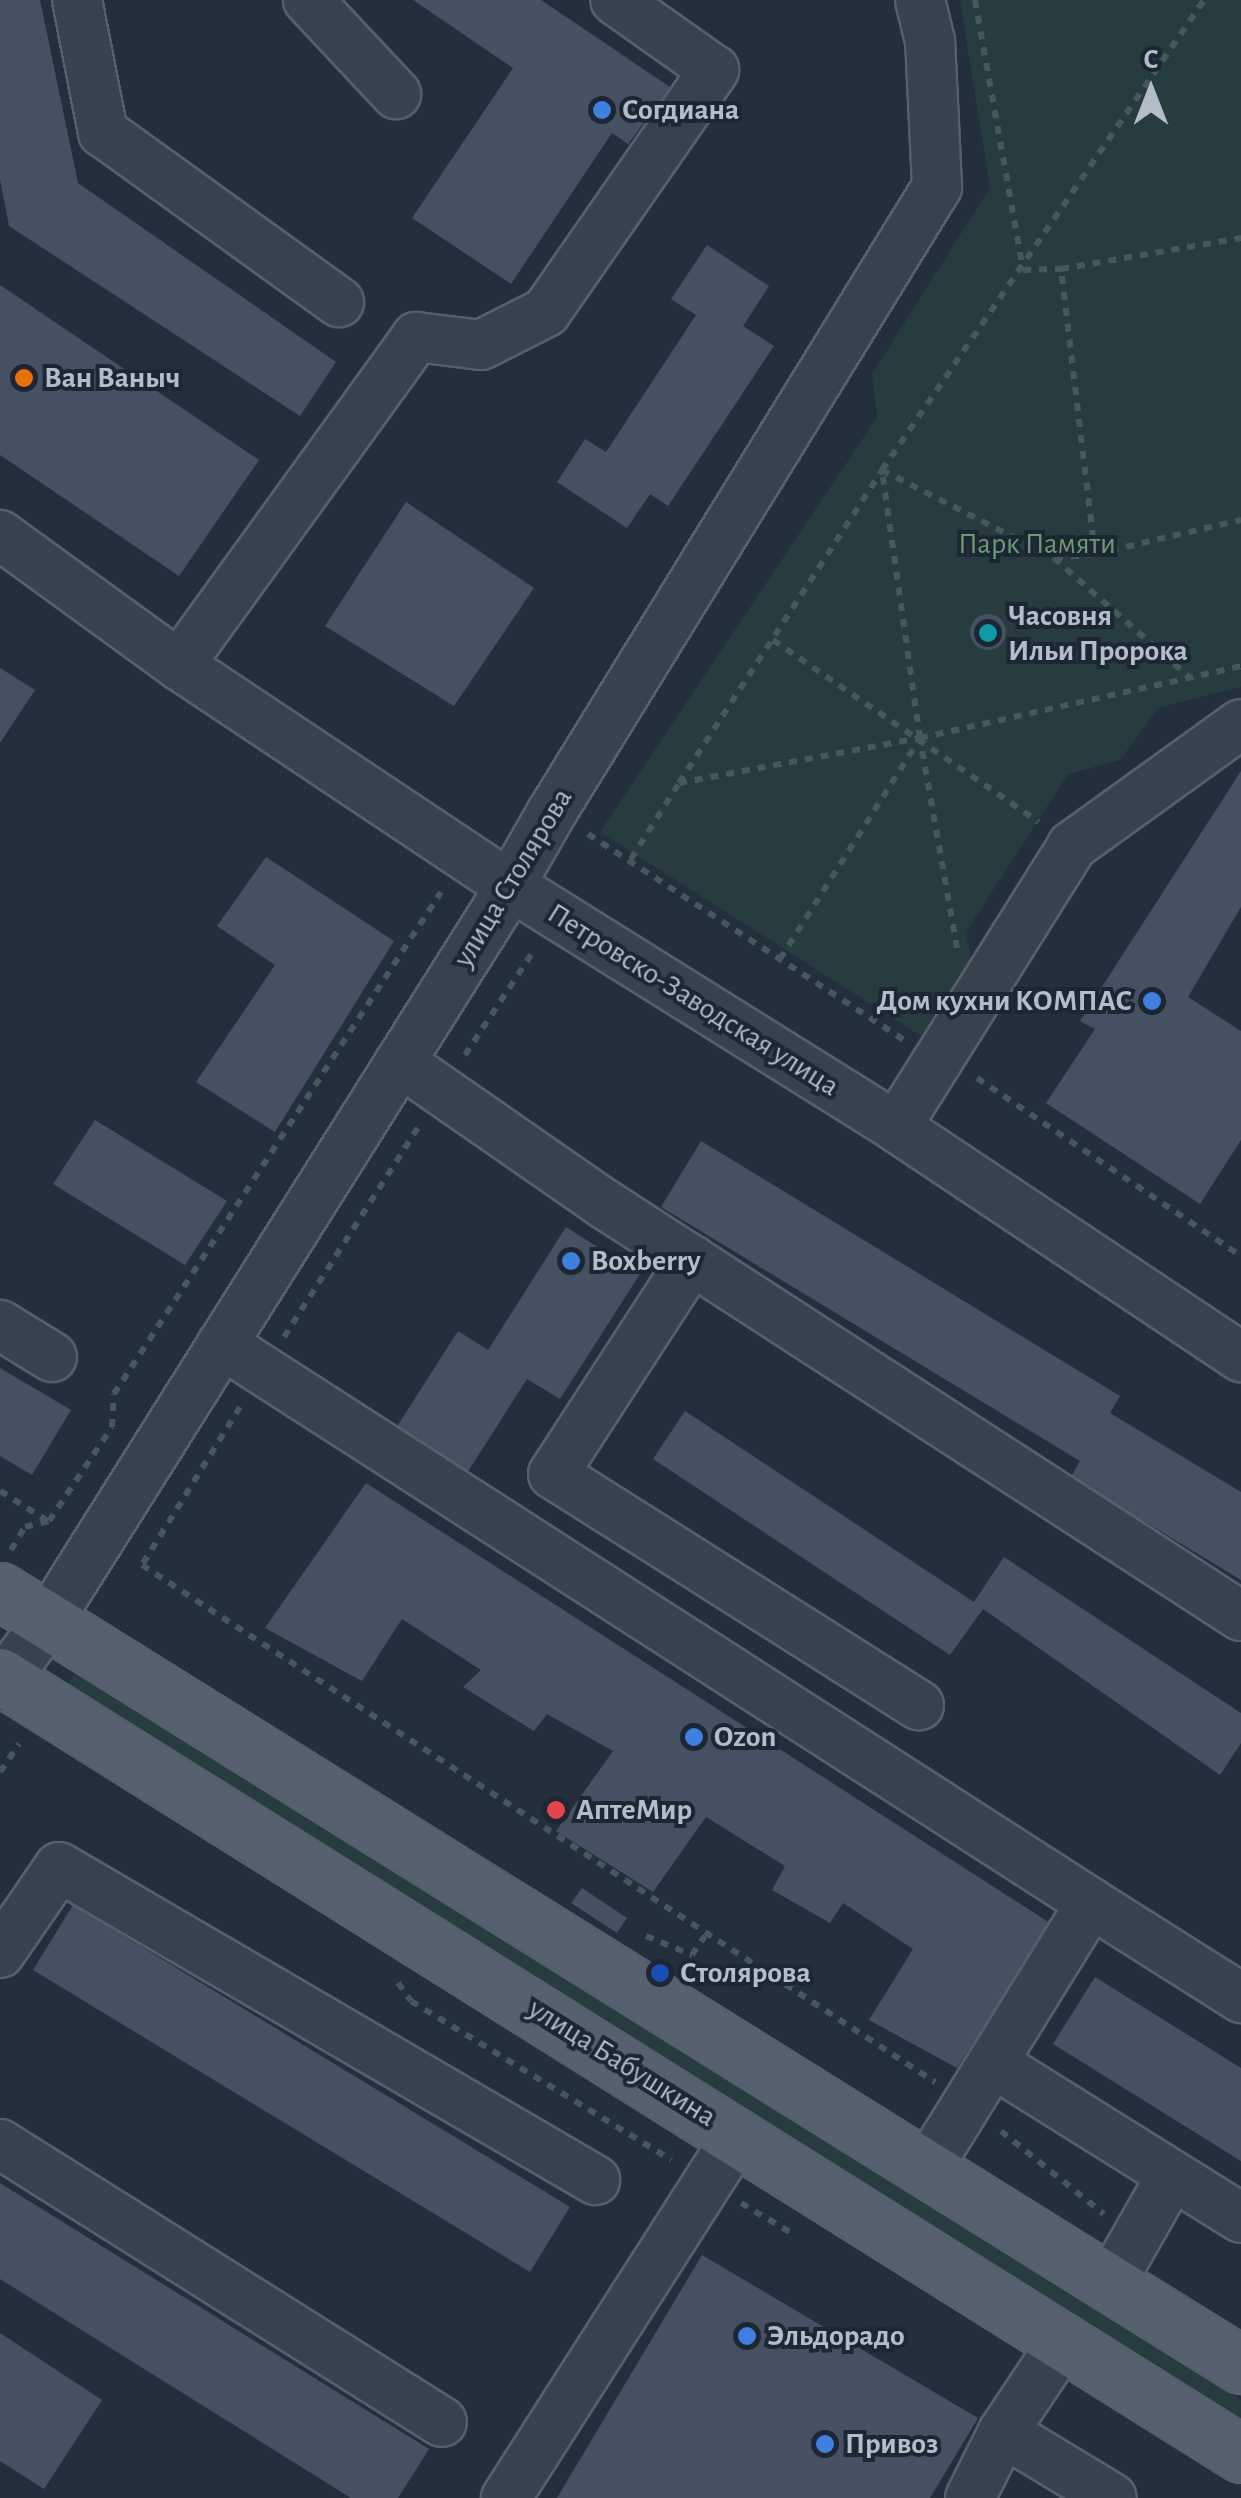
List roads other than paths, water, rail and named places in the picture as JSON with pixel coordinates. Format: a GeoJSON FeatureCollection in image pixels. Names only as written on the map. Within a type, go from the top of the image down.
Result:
{"type":"FeatureCollection","features":[{"type":"Feature","properties":{"kind":"main road"},"geometry":{"type":"LineString","coordinates":[[0,1591],[928,2169],[1120,2268],[1241,2365]]}},
{"type":"Feature","properties":{"kind":"main road","name":"улица Бабушкина"},"geometry":{"type":"LineString","coordinates":[[2,1680],[738,2135],[1241,2454]]}},
{"type":"Feature","properties":{"kind":"street"},"geometry":{"type":"LineString","coordinates":[[77,0],[103,132],[339,302]]}},
{"type":"Feature","properties":{"kind":"street"},"geometry":{"type":"LineString","coordinates":[[308,0],[396,94]]}},
{"type":"Feature","properties":{"kind":"street"},"geometry":{"type":"LineString","coordinates":[[179,665],[416,337],[480,345],[546,312],[714,70],[615,0]]}},
{"type":"Feature","properties":{"kind":"street","name":"улица Столярова"},"geometry":{"type":"LineString","coordinates":[[2,1680],[48,1621],[511,886],[552,812],[937,187],[925,20]]}},
{"type":"Feature","properties":{"kind":"street","name":"Петровско-Заводская улица"},"geometry":{"type":"LineString","coordinates":[[0,535],[179,665],[511,886],[896,1128],[1241,1357]]}},
{"type":"Feature","properties":{"kind":"street"},"geometry":{"type":"LineString","coordinates":[[896,1128],[1072,846],[1241,724]]}},
{"type":"Feature","properties":{"kind":"street"},"geometry":{"type":"LineString","coordinates":[[400,1062],[692,1260],[1241,1616]]}},
{"type":"Feature","properties":{"kind":"street"},"geometry":{"type":"LineString","coordinates":[[692,1260],[552,1474],[919,1705]]}},
{"type":"Feature","properties":{"kind":"street"},"geometry":{"type":"LineString","coordinates":[[0,1325],[52,1357]]}},
{"type":"Feature","properties":{"kind":"street"},"geometry":{"type":"LineString","coordinates":[[222,1344],[1241,1998]]}},
{"type":"Feature","properties":{"kind":"street"},"geometry":{"type":"LineString","coordinates":[[0,1954],[59,1867],[595,2180]]}},
{"type":"Feature","properties":{"kind":"street"},"geometry":{"type":"LineString","coordinates":[[928,2169],[1091,1903]]}},
{"type":"Feature","properties":{"kind":"street"},"geometry":{"type":"LineString","coordinates":[[993,2062],[1241,2218]]}},
{"type":"Feature","properties":{"kind":"street"},"geometry":{"type":"LineString","coordinates":[[506,2498],[738,2135]]}},
{"type":"Feature","properties":{"kind":"street"},"geometry":{"type":"LineString","coordinates":[[0,2144],[442,2422]]}},
{"type":"Feature","properties":{"kind":"street"},"geometry":{"type":"LineString","coordinates":[[1120,2268],[1172,2175]]}},
{"type":"Feature","properties":{"kind":"street"},"geometry":{"type":"LineString","coordinates":[[970,2498],[1003,2432],[1063,2342]]}},
{"type":"Feature","properties":{"kind":"street"},"geometry":{"type":"LineString","coordinates":[[1003,2432],[1112,2498]]}},
{"type":"Feature","properties":{"kind":"place","name":"Согдиана"},"geometry":{"type":"Point","coordinates":[602,110]}},
{"type":"Feature","properties":{"kind":"place","name":"Ван Ваныч"},"geometry":{"type":"Point","coordinates":[24,378]}},
{"type":"Feature","properties":{"kind":"place","name":"Часовня Ильи Пророка"},"geometry":{"type":"Point","coordinates":[988,633]}},
{"type":"Feature","properties":{"kind":"place","name":"Дом кухни КОМПАС"},"geometry":{"type":"Point","coordinates":[1152,1001]}},
{"type":"Feature","properties":{"kind":"place","name":"Boxberry"},"geometry":{"type":"Point","coordinates":[571,1261]}},
{"type":"Feature","properties":{"kind":"place","name":"Ozon"},"geometry":{"type":"Point","coordinates":[694,1737]}},
{"type":"Feature","properties":{"kind":"place","name":"АптеМир"},"geometry":{"type":"Point","coordinates":[556,1810]}},
{"type":"Feature","properties":{"kind":"place","name":"Столярова"},"geometry":{"type":"Point","coordinates":[660,1973]}},
{"type":"Feature","properties":{"kind":"place","name":"Эльдорадо"},"geometry":{"type":"Point","coordinates":[747,2336]}},
{"type":"Feature","properties":{"kind":"place","name":"Привоз"},"geometry":{"type":"Point","coordinates":[825,2444]}},
{"type":"Feature","properties":{"kind":"park label","name":"Парк Памяти"},"geometry":{"type":"Point","coordinates":[1037,544]}}]}
